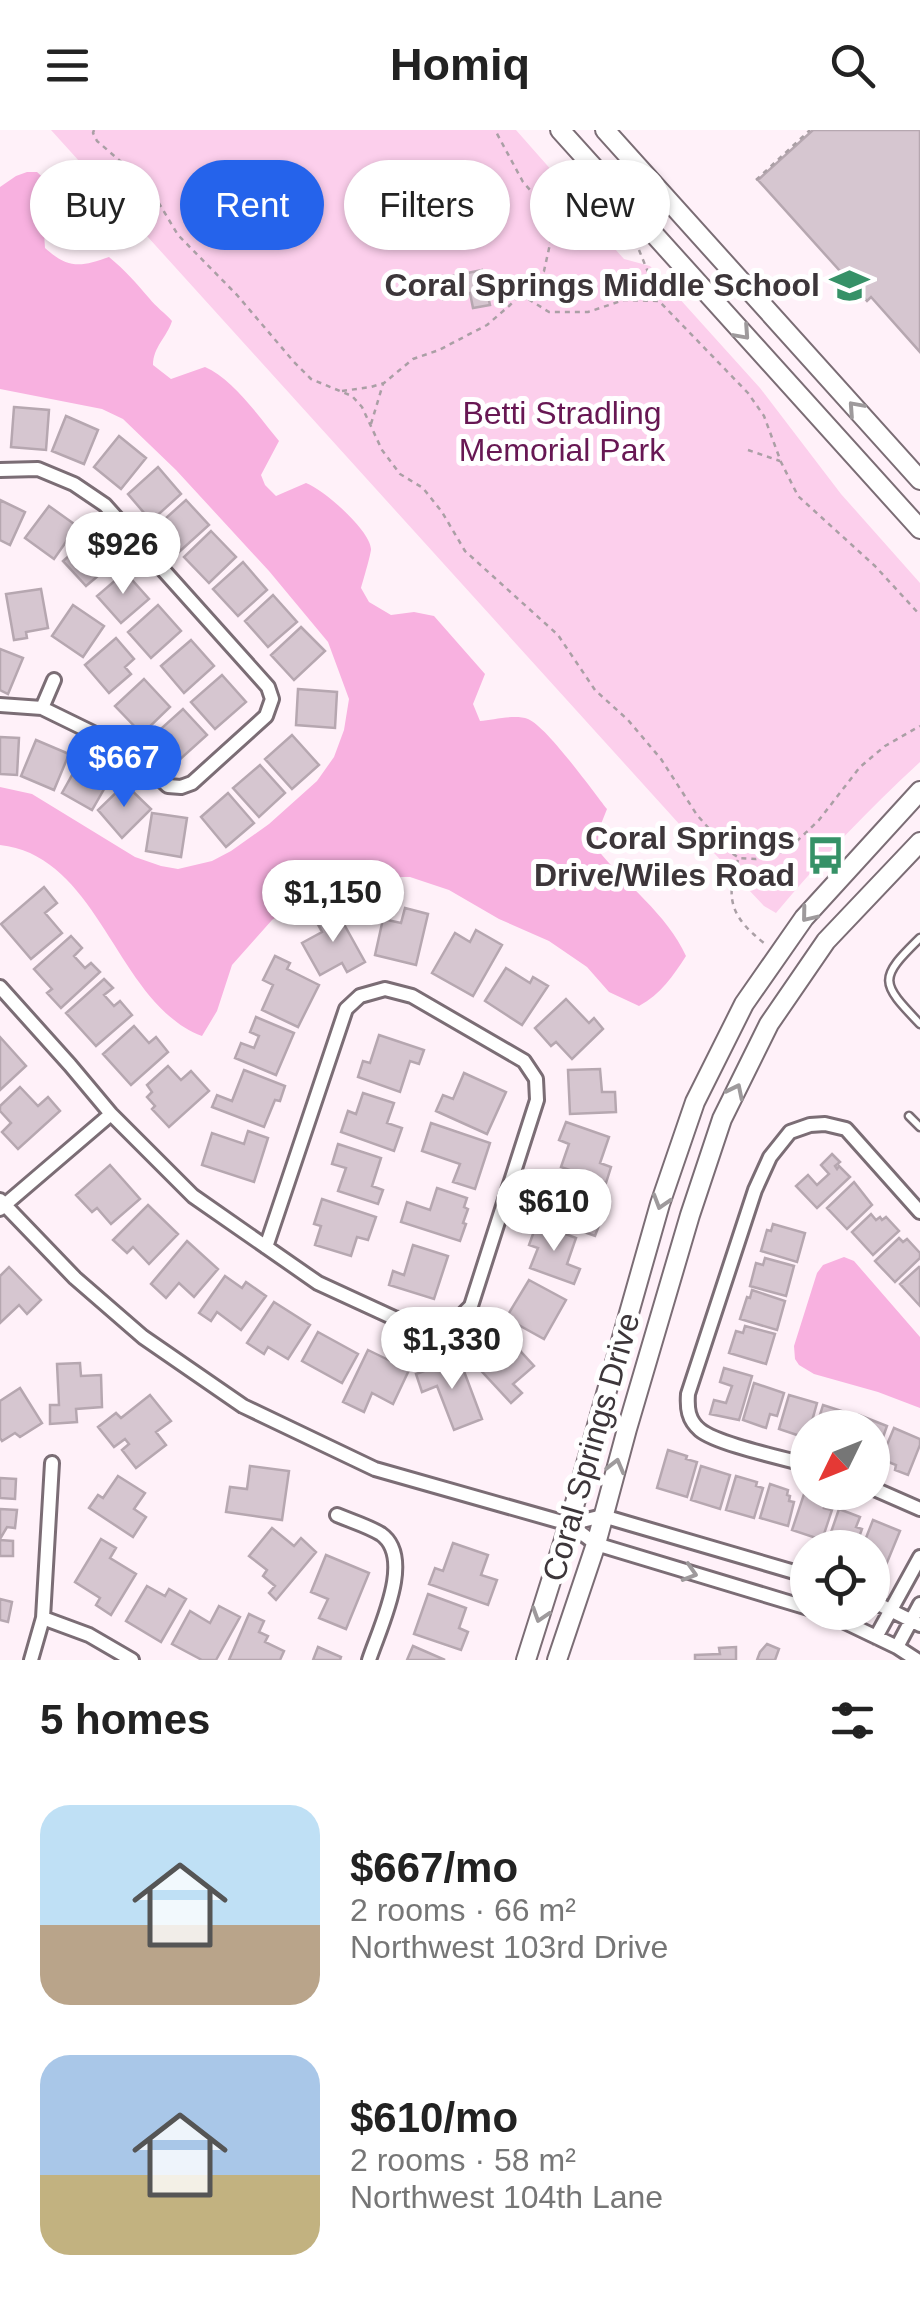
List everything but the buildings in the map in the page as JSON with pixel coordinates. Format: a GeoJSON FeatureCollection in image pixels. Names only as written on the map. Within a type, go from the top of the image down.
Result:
{"type":"FeatureCollection","features":[{"type":"Feature","properties":{"kind":"main road"},"geometry":{"type":"LineString","coordinates":[[560,130],[587,160]]}},
{"type":"Feature","properties":{"kind":"main road"},"geometry":{"type":"LineString","coordinates":[[605,130],[632,160]]}},
{"type":"Feature","properties":{"kind":"main road"},"geometry":{"type":"LineString","coordinates":[[670,201],[920,480]]}},
{"type":"Feature","properties":{"kind":"main road"},"geometry":{"type":"LineString","coordinates":[[670,225],[686,218]]}},
{"type":"Feature","properties":{"kind":"main road"},"geometry":{"type":"LineString","coordinates":[[668,250],[920,529]]}},
{"type":"Feature","properties":{"kind":"main road","name":"Coral Springs Drive"},"geometry":{"type":"LineString","coordinates":[[526,1660],[660,1204],[695,1102],[744,1004],[804,918],[920,791]]}},
{"type":"Feature","properties":{"kind":"main road","name":"Coral Springs Drive"},"geometry":{"type":"LineString","coordinates":[[557,1660],[596,1544],[690,1215],[722,1119],[769,1024],[826,941],[920,842]]}},
{"type":"Feature","properties":{"kind":"main road"},"geometry":{"type":"LineString","coordinates":[[773,962],[793,989]]}},
{"type":"Feature","properties":{"kind":"street"},"geometry":{"type":"LineString","coordinates":[[0,470],[38,469],[74,484],[104,505],[268,687],[272,700],[266,716],[192,782],[181,787],[168,786],[128,750],[42,708],[0,705]]}},
{"type":"Feature","properties":{"kind":"street"},"geometry":{"type":"LineString","coordinates":[[42,708],[54,680]]}},
{"type":"Feature","properties":{"kind":"street"},"geometry":{"type":"LineString","coordinates":[[0,987],[111,1114],[193,1196],[266,1247],[318,1283],[394,1318],[434,1326],[456,1321],[471,1306],[537,1100],[536,1079],[524,1060],[412,996],[384,989],[360,996],[346,1009],[266,1247]]}},
{"type":"Feature","properties":{"kind":"street"},"geometry":{"type":"LineString","coordinates":[[111,1114],[1,1205],[75,1278],[143,1337],[244,1406],[375,1469],[569,1524],[596,1544],[790,1603]]}},
{"type":"Feature","properties":{"kind":"street"},"geometry":{"type":"LineString","coordinates":[[790,1460],[724,1442],[700,1431],[687,1414],[688,1394],[754,1190],[770,1157],[790,1132],[826,1124],[846,1129],[920,1212]]}},
{"type":"Feature","properties":{"kind":"street"},"geometry":{"type":"LineString","coordinates":[[31,1660],[43,1618],[52,1462]]}},
{"type":"Feature","properties":{"kind":"street"},"geometry":{"type":"LineString","coordinates":[[890,1496],[920,1509]]}},
{"type":"Feature","properties":{"kind":"street"},"geometry":{"type":"LineString","coordinates":[[337,1515],[382,1535],[394,1551],[396,1574],[369,1660]]}},
{"type":"Feature","properties":{"kind":"street"},"geometry":{"type":"LineString","coordinates":[[569,1524],[603,1516],[790,1571]]}},
{"type":"Feature","properties":{"kind":"street"},"geometry":{"type":"LineString","coordinates":[[876,1637],[920,1557]]}},
{"type":"Feature","properties":{"kind":"street"},"geometry":{"type":"LineString","coordinates":[[897,1647],[916,1622],[920,1604]]}},
{"type":"Feature","properties":{"kind":"street"},"geometry":{"type":"LineString","coordinates":[[891,1609],[916,1622]]}},
{"type":"Feature","properties":{"kind":"street"},"geometry":{"type":"LineString","coordinates":[[43,1618],[88,1635],[132,1660]]}},
{"type":"Feature","properties":{"kind":"street"},"geometry":{"type":"LineString","coordinates":[[861,1630],[917,1660]]}},
{"type":"Feature","properties":{"kind":"lane"},"geometry":{"type":"LineString","coordinates":[[920,938],[895,963],[888,986],[920,1024]]}},
{"type":"Feature","properties":{"kind":"lane"},"geometry":{"type":"LineString","coordinates":[[909,1116],[920,1127]]}},
{"type":"Feature","properties":{"kind":"path"},"geometry":{"type":"LineString","coordinates":[[94,130],[97,141],[148,185],[178,235],[238,295],[294,362],[311,379],[352,396],[362,407],[382,450],[400,474],[423,488],[465,550],[558,635],[595,690],[628,720],[661,759],[697,815],[729,851],[739,858],[756,859],[777,854],[795,843],[860,767],[884,746],[920,726]]}},
{"type":"Feature","properties":{"kind":"path"},"geometry":{"type":"LineString","coordinates":[[496,130],[530,189]]}},
{"type":"Feature","properties":{"kind":"path"},"geometry":{"type":"LineString","coordinates":[[756,180],[810,130]]}},
{"type":"Feature","properties":{"kind":"path"},"geometry":{"type":"LineString","coordinates":[[342,391],[384,382],[413,359],[487,325],[544,271],[548,250]]}},
{"type":"Feature","properties":{"kind":"path"},"geometry":{"type":"LineString","coordinates":[[639,250],[659,301],[748,393],[764,416],[798,496],[876,566],[920,615]]}},
{"type":"Feature","properties":{"kind":"path"},"geometry":{"type":"LineString","coordinates":[[520,294],[549,312],[588,312],[624,300],[659,301]]}},
{"type":"Feature","properties":{"kind":"path"},"geometry":{"type":"LineString","coordinates":[[371,424],[384,382]]}},
{"type":"Feature","properties":{"kind":"path"},"geometry":{"type":"LineString","coordinates":[[748,450],[782,462]]}},
{"type":"Feature","properties":{"kind":"path"},"geometry":{"type":"LineString","coordinates":[[739,858],[730,891],[733,904],[739,918],[773,962]]}},
{"type":"Feature","properties":{"kind":"green space","name":"Betti Stradling Memorial Park"},"geometry":{"type":"Polygon","coordinates":[[[51,130],[516,130],[542,160],[530,160],[530,250],[616,250],[624,259],[650,266],[760,388],[841,494],[920,583],[920,762],[845,835],[776,913],[764,906],[714,853],[700,847],[160,250],[160,160],[78,160],[51,130]]]}},
{"type":"Feature","properties":{"kind":"shaded area"},"geometry":{"type":"Polygon","coordinates":[[[30,172],[30,250],[48,250],[75,264],[109,257],[125,272],[172,321],[153,365],[171,379],[205,367],[235,389],[279,441],[261,475],[265,485],[276,496],[306,483],[344,511],[369,541],[371,549],[361,588],[369,602],[391,615],[414,612],[434,616],[485,674],[473,704],[480,721],[517,717],[536,724],[607,809],[597,849],[657,913],[686,956],[654,996],[639,1006],[609,992],[587,967],[549,941],[499,919],[449,890],[410,877],[359,877],[333,883],[272,920],[232,965],[217,1011],[202,1036],[173,1019],[148,994],[86,902],[62,875],[34,855],[0,845],[0,787],[32,794],[135,857],[178,869],[212,861],[269,824],[317,781],[334,757],[349,699],[328,642],[269,571],[123,419],[102,409],[0,389],[0,187],[30,172]]]}},
{"type":"Feature","properties":{"kind":"shaded area"},"geometry":{"type":"Polygon","coordinates":[[[844,1257],[854,1261],[920,1337],[920,1408],[814,1374],[795,1359],[794,1346],[817,1273],[823,1265],[844,1257]]]}},
{"type":"Feature","properties":{"kind":"place","name":"Coral Springs Middle School"},"geometry":{"type":"Point","coordinates":[850,285]}},
{"type":"Feature","properties":{"kind":"place","name":"Coral Springs Drive/Wiles Road"},"geometry":{"type":"Point","coordinates":[825,856]}}]}
